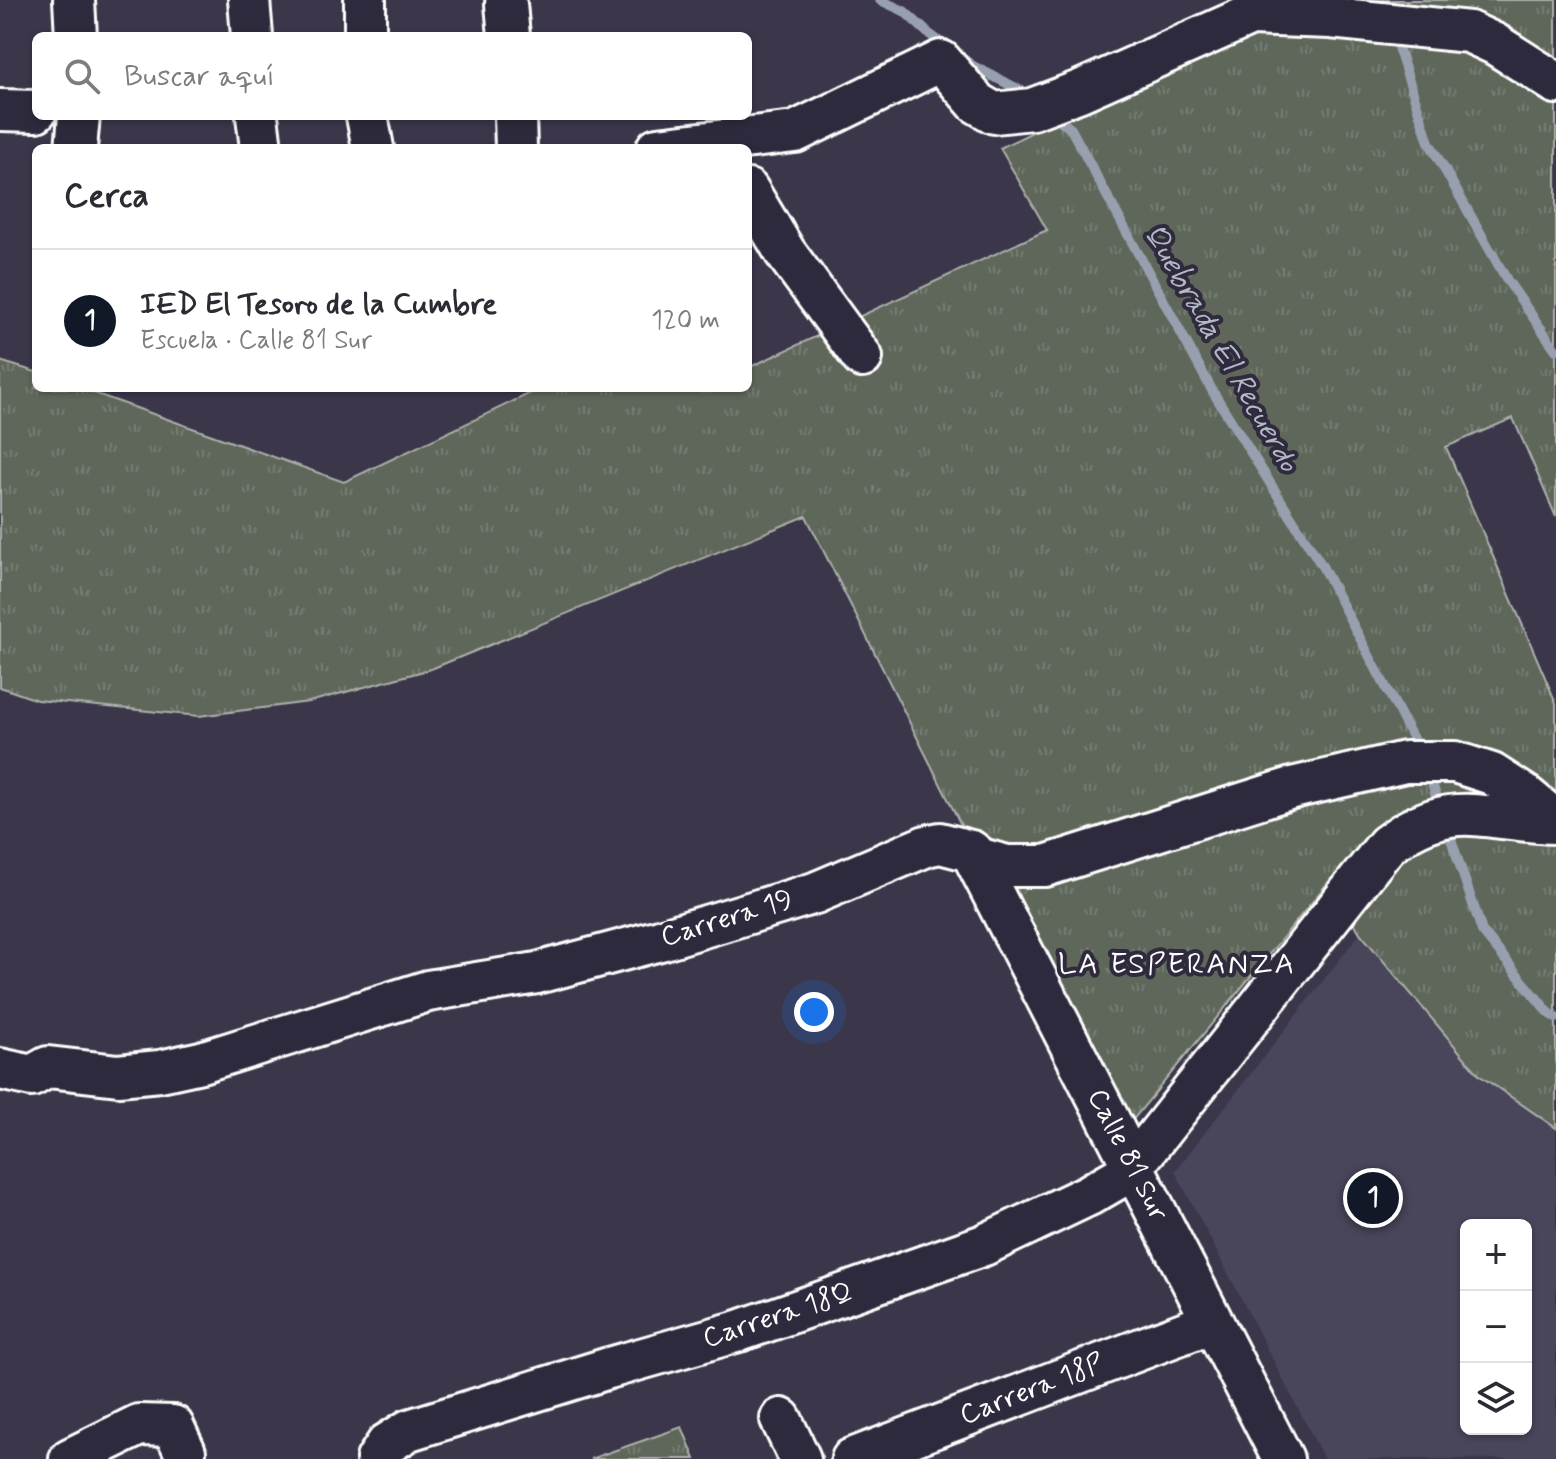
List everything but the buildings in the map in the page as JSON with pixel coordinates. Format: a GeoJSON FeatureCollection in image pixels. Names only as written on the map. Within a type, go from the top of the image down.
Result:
{"type":"FeatureCollection","features":[{"type":"Feature","properties":{"kind":"street"},"geometry":{"type":"LineString","coordinates":[[74,0],[76,32]]}},
{"type":"Feature","properties":{"kind":"street"},"geometry":{"type":"LineString","coordinates":[[249,0],[252,32]]}},
{"type":"Feature","properties":{"kind":"street"},"geometry":{"type":"LineString","coordinates":[[365,0],[365,32]]}},
{"type":"Feature","properties":{"kind":"street"},"geometry":{"type":"LineString","coordinates":[[720,144],[795,132],[941,61],[977,103],[994,113],[1032,109],[1251,15],[1331,18],[1469,32],[1495,44],[1556,83]]}},
{"type":"Feature","properties":{"kind":"street"},"geometry":{"type":"LineString","coordinates":[[0,110],[32,111]]}},
{"type":"Feature","properties":{"kind":"street"},"geometry":{"type":"LineString","coordinates":[[76,144],[79,120]]}},
{"type":"Feature","properties":{"kind":"street"},"geometry":{"type":"LineString","coordinates":[[258,120],[260,144]]}},
{"type":"Feature","properties":{"kind":"street"},"geometry":{"type":"LineString","coordinates":[[368,120],[372,144]]}},
{"type":"Feature","properties":{"kind":"street"},"geometry":{"type":"LineString","coordinates":[[515,120],[516,144]]}},
{"type":"Feature","properties":{"kind":"street"},"geometry":{"type":"LineString","coordinates":[[752,197],[785,252],[862,357]]}},
{"type":"Feature","properties":{"kind":"street","name":"Carrera 19"},"geometry":{"type":"LineString","coordinates":[[0,1069],[32,1076],[48,1067],[118,1075],[160,1071],[201,1062],[428,991],[537,973],[660,940],[815,893],[926,846],[940,843],[971,851],[981,859],[1007,866],[1045,866],[1292,788],[1405,762],[1455,762],[1492,774],[1526,796],[1556,822]]}},
{"type":"Feature","properties":{"kind":"street","name":"Carrera 18Q"},"geometry":{"type":"LineString","coordinates":[[377,1459],[387,1444],[409,1430],[739,1331],[984,1245],[1089,1195],[1127,1173],[1133,1166],[1387,845],[1419,823],[1456,814],[1532,823],[1556,822]]}},
{"type":"Feature","properties":{"kind":"street","name":"Calle 81 Sur"},"geometry":{"type":"LineString","coordinates":[[971,851],[1283,1459]]}},
{"type":"Feature","properties":{"kind":"street","name":"Carrera 18P"},"geometry":{"type":"LineString","coordinates":[[852,1459],[1212,1322]]}},
{"type":"Feature","properties":{"kind":"street"},"geometry":{"type":"LineString","coordinates":[[781,1419],[800,1459]]}},
{"type":"Feature","properties":{"kind":"street"},"geometry":{"type":"LineString","coordinates":[[70,1459],[139,1425],[173,1426],[185,1459]]}},
{"type":"Feature","properties":{"kind":"shaded area"},"geometry":{"type":"Polygon","coordinates":[[[1360,933],[1479,1075],[1556,1128],[1556,1459],[1324,1459],[1175,1171],[1360,933]]]}},
{"type":"Feature","properties":{"kind":"green space"},"geometry":{"type":"Polygon","coordinates":[[[1300,0],[1556,0],[1556,517],[1513,418],[1446,447],[1556,703],[1556,1128],[1479,1075],[1360,933],[1330,880],[1118,1138],[806,516],[431,669],[309,702],[199,716],[37,700],[0,687],[0,361],[32,371],[32,392],[91,392],[344,482],[533,392],[752,392],[752,366],[1047,230],[1000,148],[1300,0]]]}},
{"type":"Feature","properties":{"kind":"green space"},"geometry":{"type":"Polygon","coordinates":[[[682,1427],[695,1459],[590,1459],[682,1427]]]}},
{"type":"Feature","properties":{"kind":"waterway","name":"Quebrada El Recuerdo"},"geometry":{"type":"LineString","coordinates":[[880,0],[904,11],[973,66],[1028,96]]}},
{"type":"Feature","properties":{"kind":"waterway"},"geometry":{"type":"LineString","coordinates":[[1396,34],[1429,142],[1507,280],[1556,350]]}},
{"type":"Feature","properties":{"kind":"waterway","name":"Quebrada El Recuerdo"},"geometry":{"type":"LineString","coordinates":[[1051,113],[1071,129],[1213,392],[1322,566],[1420,752]]}},
{"type":"Feature","properties":{"kind":"waterway","name":"Quebrada El Recuerdo"},"geometry":{"type":"LineString","coordinates":[[1428,770],[1436,796]]}},
{"type":"Feature","properties":{"kind":"waterway","name":"Quebrada El Recuerdo"},"geometry":{"type":"LineString","coordinates":[[1450,836],[1482,931],[1556,1018]]}},
{"type":"Feature","properties":{"kind":"place","name":"IED El Tesoro de la Cumbre"},"geometry":{"type":"Point","coordinates":[1373,1198]}},
{"type":"Feature","properties":{"kind":"district","name":"LA ESPERANZA"},"geometry":{"type":"Point","coordinates":[1177,964]}}]}
